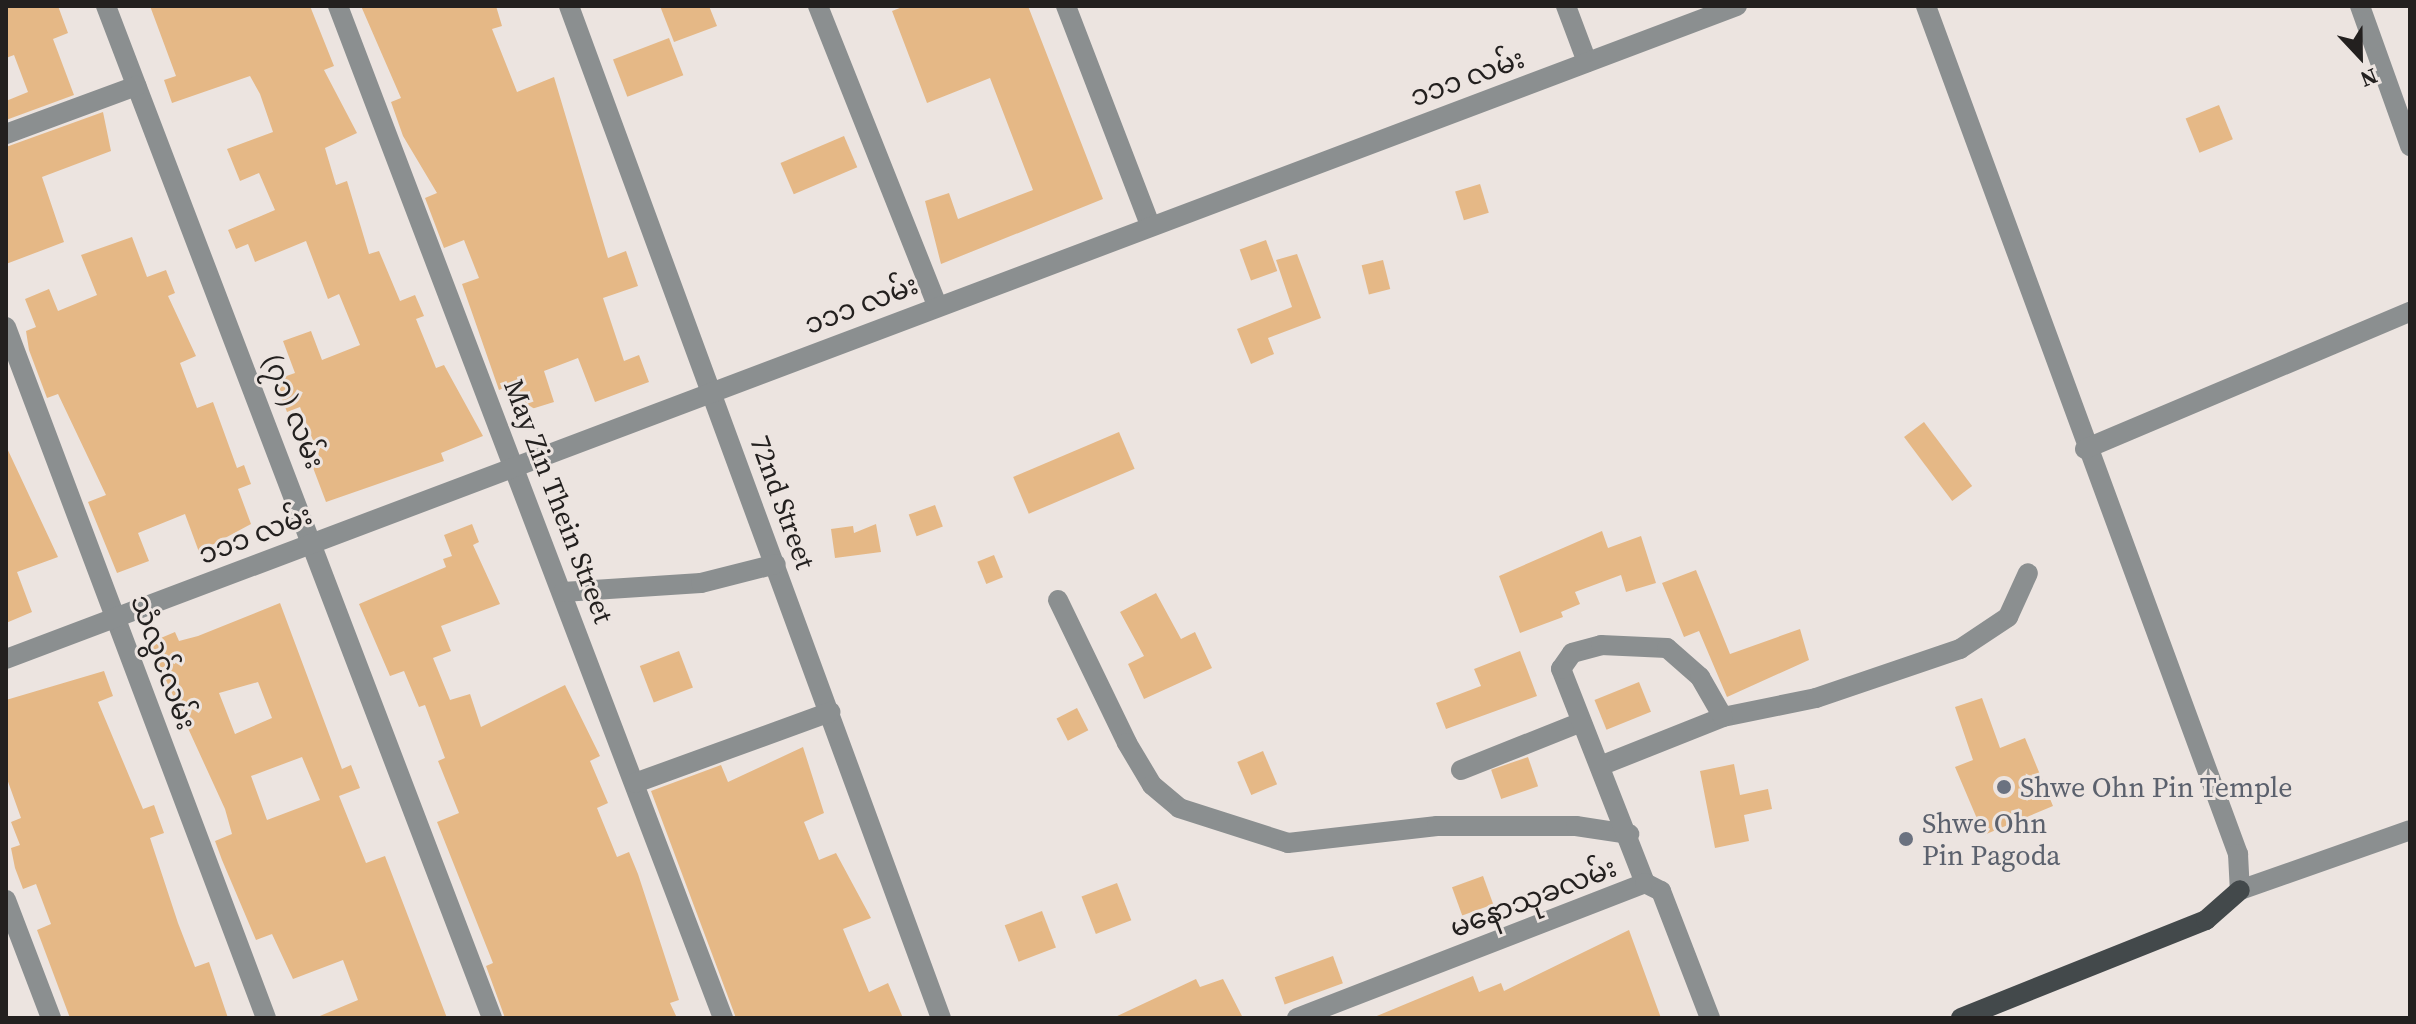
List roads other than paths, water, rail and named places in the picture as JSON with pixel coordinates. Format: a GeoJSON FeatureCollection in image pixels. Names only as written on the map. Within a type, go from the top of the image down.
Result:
{"type":"FeatureCollection","features":[{"type":"Feature","properties":{"kind":"main road"},"geometry":{"type":"LineString","coordinates":[[1961,1018],[1988,1013],[2206,920],[2240,890]]}},
{"type":"Feature","properties":{"kind":"street","name":"(၇၁) လမ်း"},"geometry":{"type":"LineString","coordinates":[[106,6],[315,541],[492,1018]]}},
{"type":"Feature","properties":{"kind":"street","name":"May Zin Thein Street"},"geometry":{"type":"LineString","coordinates":[[338,6],[516,466],[723,1018]]}},
{"type":"Feature","properties":{"kind":"street","name":"72nd Street"},"geometry":{"type":"LineString","coordinates":[[569,6],[941,1018]]}},
{"type":"Feature","properties":{"kind":"street"},"geometry":{"type":"LineString","coordinates":[[818,6],[937,305]]}},
{"type":"Feature","properties":{"kind":"street"},"geometry":{"type":"LineString","coordinates":[[1066,6],[1150,225]]}},
{"type":"Feature","properties":{"kind":"street"},"geometry":{"type":"LineString","coordinates":[[1566,6],[1587,62]]}},
{"type":"Feature","properties":{"kind":"street","name":"၁၁၁ လမ်း"},"geometry":{"type":"LineString","coordinates":[[6,659],[712,389],[1737,6]]}},
{"type":"Feature","properties":{"kind":"street"},"geometry":{"type":"LineString","coordinates":[[1926,6],[2085,449],[2238,854],[2240,890],[2410,830]]}},
{"type":"Feature","properties":{"kind":"street"},"geometry":{"type":"LineString","coordinates":[[2360,6],[2410,146]]}},
{"type":"Feature","properties":{"kind":"street"},"geometry":{"type":"LineString","coordinates":[[6,134],[136,86]]}},
{"type":"Feature","properties":{"kind":"street"},"geometry":{"type":"LineString","coordinates":[[2085,449],[2410,312]]}},
{"type":"Feature","properties":{"kind":"street","name":"သံလွင်လမ်း"},"geometry":{"type":"LineString","coordinates":[[6,327],[266,1018]]}},
{"type":"Feature","properties":{"kind":"street"},"geometry":{"type":"LineString","coordinates":[[563,592],[701,583],[776,564]]}},
{"type":"Feature","properties":{"kind":"street"},"geometry":{"type":"LineString","coordinates":[[1600,766],[1723,717],[1816,698],[1960,649],[2008,617],[2028,573]]}},
{"type":"Feature","properties":{"kind":"street"},"geometry":{"type":"LineString","coordinates":[[1058,600],[1152,785],[1179,808],[1219,825],[1288,843],[1437,826],[1576,826],[1629,834]]}},
{"type":"Feature","properties":{"kind":"street"},"geometry":{"type":"LineString","coordinates":[[1645,883],[1629,834],[1579,723],[1561,669],[1565,659],[1601,645],[1637,642],[1681,656],[1723,717]]}},
{"type":"Feature","properties":{"kind":"street"},"geometry":{"type":"LineString","coordinates":[[635,783],[830,712]]}},
{"type":"Feature","properties":{"kind":"street"},"geometry":{"type":"LineString","coordinates":[[1461,770],[1579,723]]}},
{"type":"Feature","properties":{"kind":"street","name":"မနောသုခလမ်း"},"geometry":{"type":"LineString","coordinates":[[1297,1018],[1645,883],[1661,891],[1710,1018]]}},
{"type":"Feature","properties":{"kind":"street"},"geometry":{"type":"LineString","coordinates":[[6,900],[51,1018]]}},
{"type":"Feature","properties":{"kind":"place","name":"Shwe Ohn Pin Temple"},"geometry":{"type":"Point","coordinates":[2004,787]}},
{"type":"Feature","properties":{"kind":"place","name":"Shwe Ohn Pin Pagoda"},"geometry":{"type":"Point","coordinates":[1906,839]}}]}
